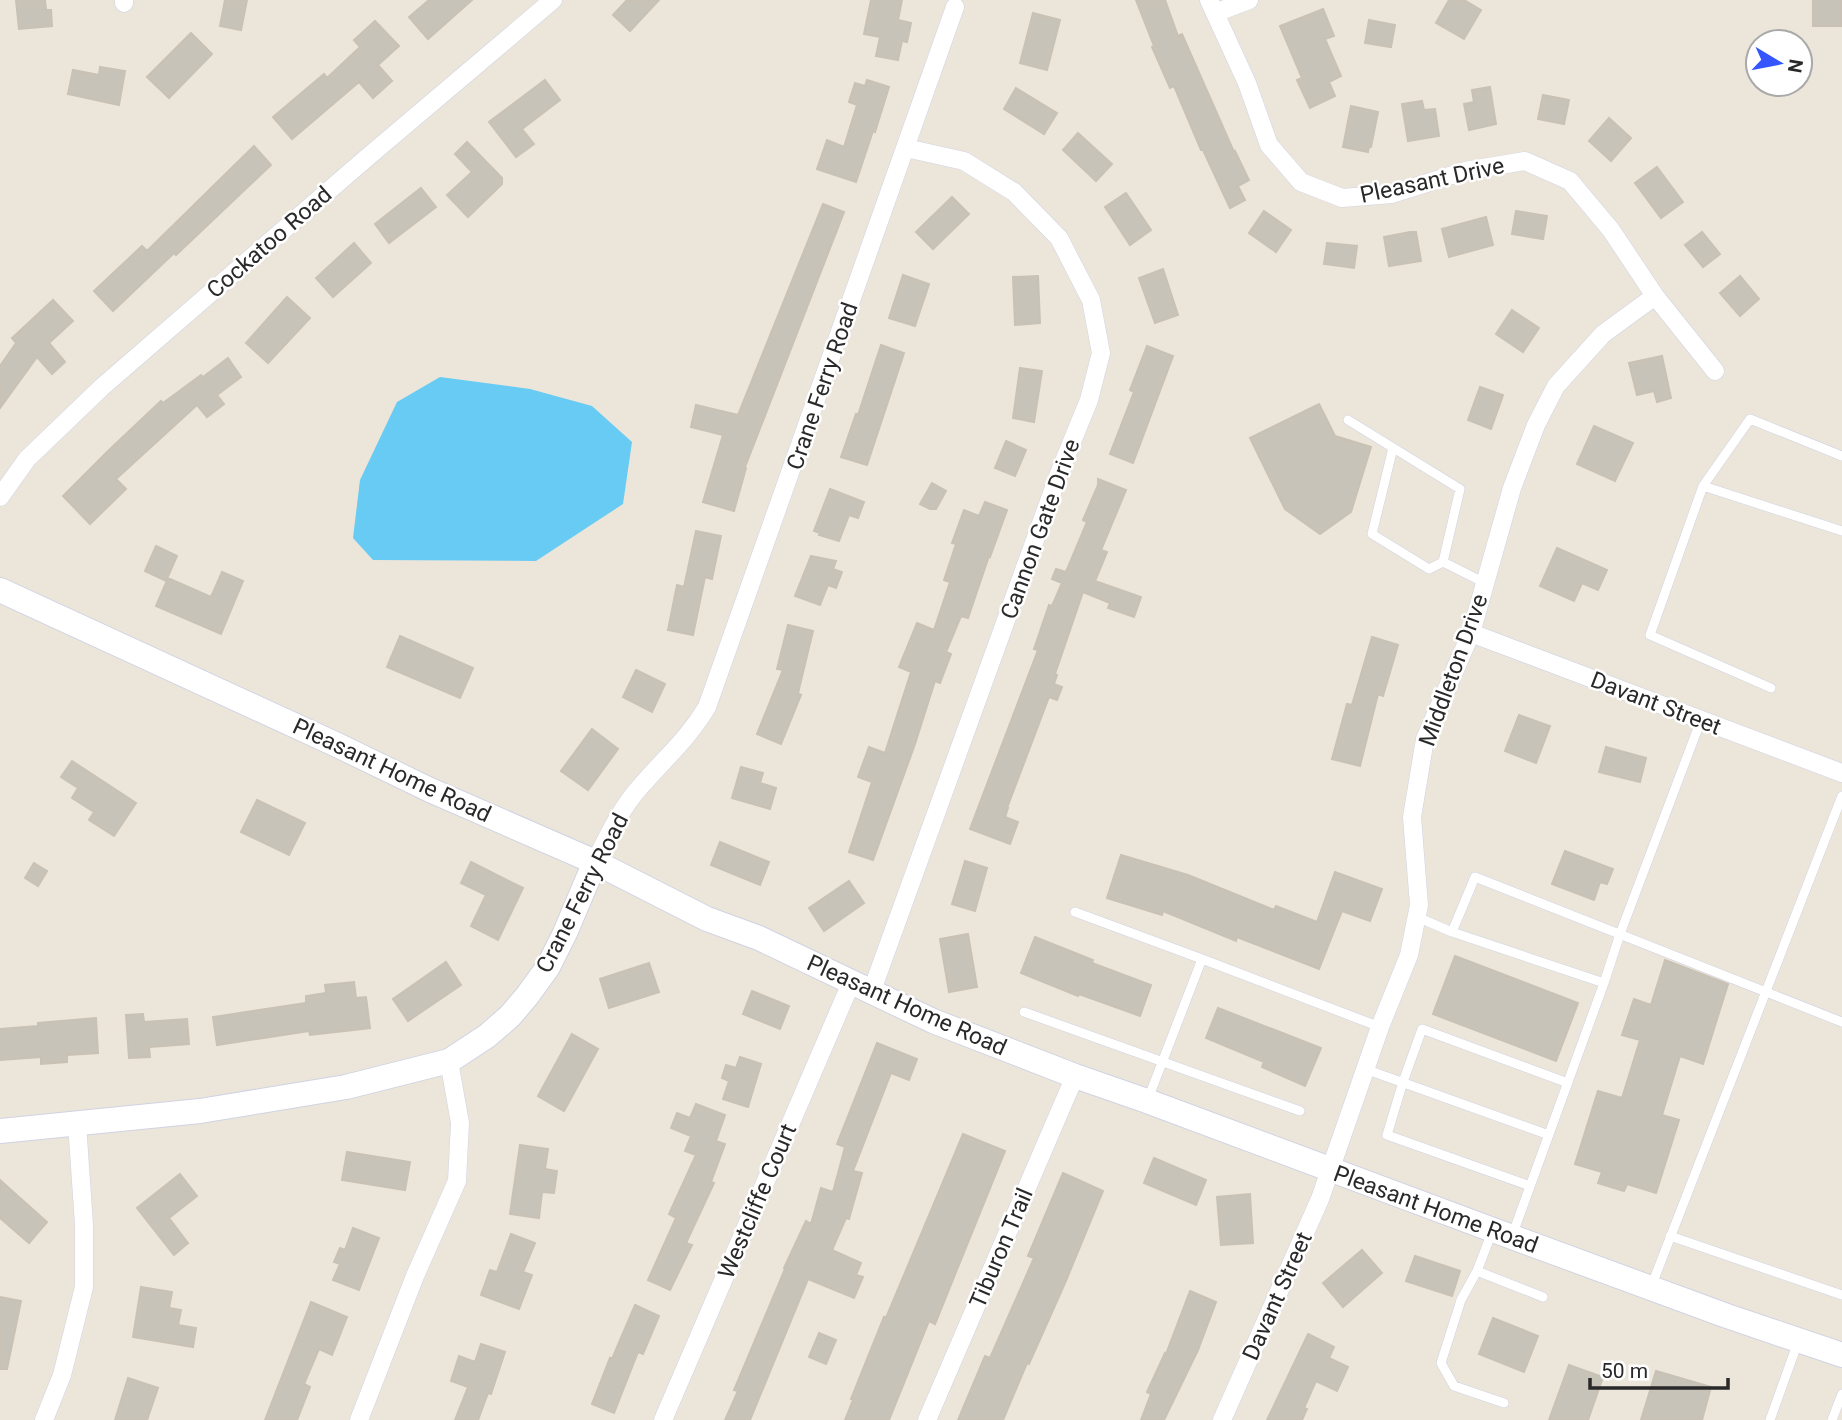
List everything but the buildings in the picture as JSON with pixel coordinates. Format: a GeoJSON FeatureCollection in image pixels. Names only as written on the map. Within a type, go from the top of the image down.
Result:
{"type":"FeatureCollection","features":[{"type":"Feature","properties":{"kind":"main road","name":"Pleasant Home Road"},"geometry":{"type":"LineString","coordinates":[[0,590],[430,790],[595,862],[707,919],[759,938],[933,1021],[1330,1170],[1842,1355]]}},
{"type":"Feature","properties":{"kind":"main road","name":"Crane Ferry Road"},"geometry":{"type":"LineString","coordinates":[[0,1131],[200,1111],[346,1087],[449,1061],[487,1036],[510,1016],[527,996],[548,967],[595,862]]}},
{"type":"Feature","properties":{"kind":"street","name":"Cockatoo Road"},"geometry":{"type":"LineString","coordinates":[[0,497],[27,459],[102,387],[552,0]]}},
{"type":"Feature","properties":{"kind":"street"},"geometry":{"type":"LineString","coordinates":[[1212,7],[1249,0]]}},
{"type":"Feature","properties":{"kind":"street","name":"Crane Ferry Road"},"geometry":{"type":"LineString","coordinates":[[595,862],[639,788],[696,726],[707,707],[955,7]]}},
{"type":"Feature","properties":{"kind":"street","name":"Pleasant Drive"},"geometry":{"type":"LineString","coordinates":[[1212,7],[1247,83],[1269,145],[1301,182],[1342,198],[1392,194],[1465,171],[1525,161],[1570,181],[1611,230],[1655,296],[1715,372]]}},
{"type":"Feature","properties":{"kind":"street","name":"Cannon Gate Drive"},"geometry":{"type":"LineString","coordinates":[[861,988],[1089,400],[1101,354],[1091,300],[1059,238],[1014,192],[964,161],[906,148]]}},
{"type":"Feature","properties":{"kind":"street","name":"Middleton Drive"},"geometry":{"type":"LineString","coordinates":[[1330,1170],[1380,1027],[1409,955],[1419,905],[1412,817],[1425,739],[1471,633],[1512,488],[1536,425],[1556,386],[1604,334],[1655,296]]}},
{"type":"Feature","properties":{"kind":"street","name":"Davant Street"},"geometry":{"type":"LineString","coordinates":[[1471,633],[1842,773]]}},
{"type":"Feature","properties":{"kind":"street","name":"Westcliffe Court"},"geometry":{"type":"LineString","coordinates":[[663,1420],[861,988]]}},
{"type":"Feature","properties":{"kind":"street"},"geometry":{"type":"LineString","coordinates":[[359,1420],[415,1276],[457,1181],[460,1123],[449,1061]]}},
{"type":"Feature","properties":{"kind":"street","name":"Tiburon Trail"},"geometry":{"type":"LineString","coordinates":[[927,1420],[1075,1076]]}},
{"type":"Feature","properties":{"kind":"street"},"geometry":{"type":"LineString","coordinates":[[44,1420],[62,1375],[84,1287],[84,1225],[77,1123]]}},
{"type":"Feature","properties":{"kind":"street","name":"Davant Street"},"geometry":{"type":"LineString","coordinates":[[1222,1420],[1320,1199],[1330,1170]]}},
{"type":"Feature","properties":{"kind":"lane"},"geometry":{"type":"LineString","coordinates":[[1771,688],[1650,635],[1703,486],[1750,419],[1842,456]]}},
{"type":"Feature","properties":{"kind":"lane"},"geometry":{"type":"LineString","coordinates":[[1348,420],[1460,489],[1443,562]]}},
{"type":"Feature","properties":{"kind":"lane"},"geometry":{"type":"LineString","coordinates":[[1393,448],[1372,534],[1429,569],[1443,562]]}},
{"type":"Feature","properties":{"kind":"lane"},"geometry":{"type":"LineString","coordinates":[[1703,486],[1842,531]]}},
{"type":"Feature","properties":{"kind":"lane"},"geometry":{"type":"LineString","coordinates":[[1443,562],[1485,583]]}},
{"type":"Feature","properties":{"kind":"lane"},"geometry":{"type":"LineString","coordinates":[[1504,1403],[1454,1386],[1441,1363],[1461,1300],[1530,1186],[1620,934],[1702,720]]}},
{"type":"Feature","properties":{"kind":"lane"},"geometry":{"type":"LineString","coordinates":[[1650,1287],[1842,796]]}},
{"type":"Feature","properties":{"kind":"lane"},"geometry":{"type":"LineString","coordinates":[[1452,932],[1475,877],[1842,1022]]}},
{"type":"Feature","properties":{"kind":"lane"},"geometry":{"type":"LineString","coordinates":[[1075,912],[1380,1027]]}},
{"type":"Feature","properties":{"kind":"lane"},"geometry":{"type":"LineString","coordinates":[[1417,917],[1452,932],[1604,983]]}},
{"type":"Feature","properties":{"kind":"lane"},"geometry":{"type":"LineString","coordinates":[[1147,1101],[1202,959]]}},
{"type":"Feature","properties":{"kind":"lane"},"geometry":{"type":"LineString","coordinates":[[1024,1012],[1300,1111]]}},
{"type":"Feature","properties":{"kind":"lane"},"geometry":{"type":"LineString","coordinates":[[1530,1186],[1387,1135],[1422,1029],[1568,1083]]}},
{"type":"Feature","properties":{"kind":"lane"},"geometry":{"type":"LineString","coordinates":[[1365,1069],[1549,1135]]}},
{"type":"Feature","properties":{"kind":"lane"},"geometry":{"type":"LineString","coordinates":[[1670,1236],[1842,1295]]}},
{"type":"Feature","properties":{"kind":"lane"},"geometry":{"type":"LineString","coordinates":[[1477,1271],[1543,1297]]}},
{"type":"Feature","properties":{"kind":"lane"},"geometry":{"type":"LineString","coordinates":[[1770,1420],[1798,1340]]}},
{"type":"Feature","properties":{"kind":"lane"},"geometry":{"type":"LineString","coordinates":[[1832,1420],[1842,1394]]}},
{"type":"Feature","properties":{"kind":"water"},"geometry":{"type":"Polygon","coordinates":[[[440,377],[530,389],[592,406],[632,442],[623,504],[536,561],[373,560],[353,538],[360,480],[397,402],[440,377]]]}}]}
